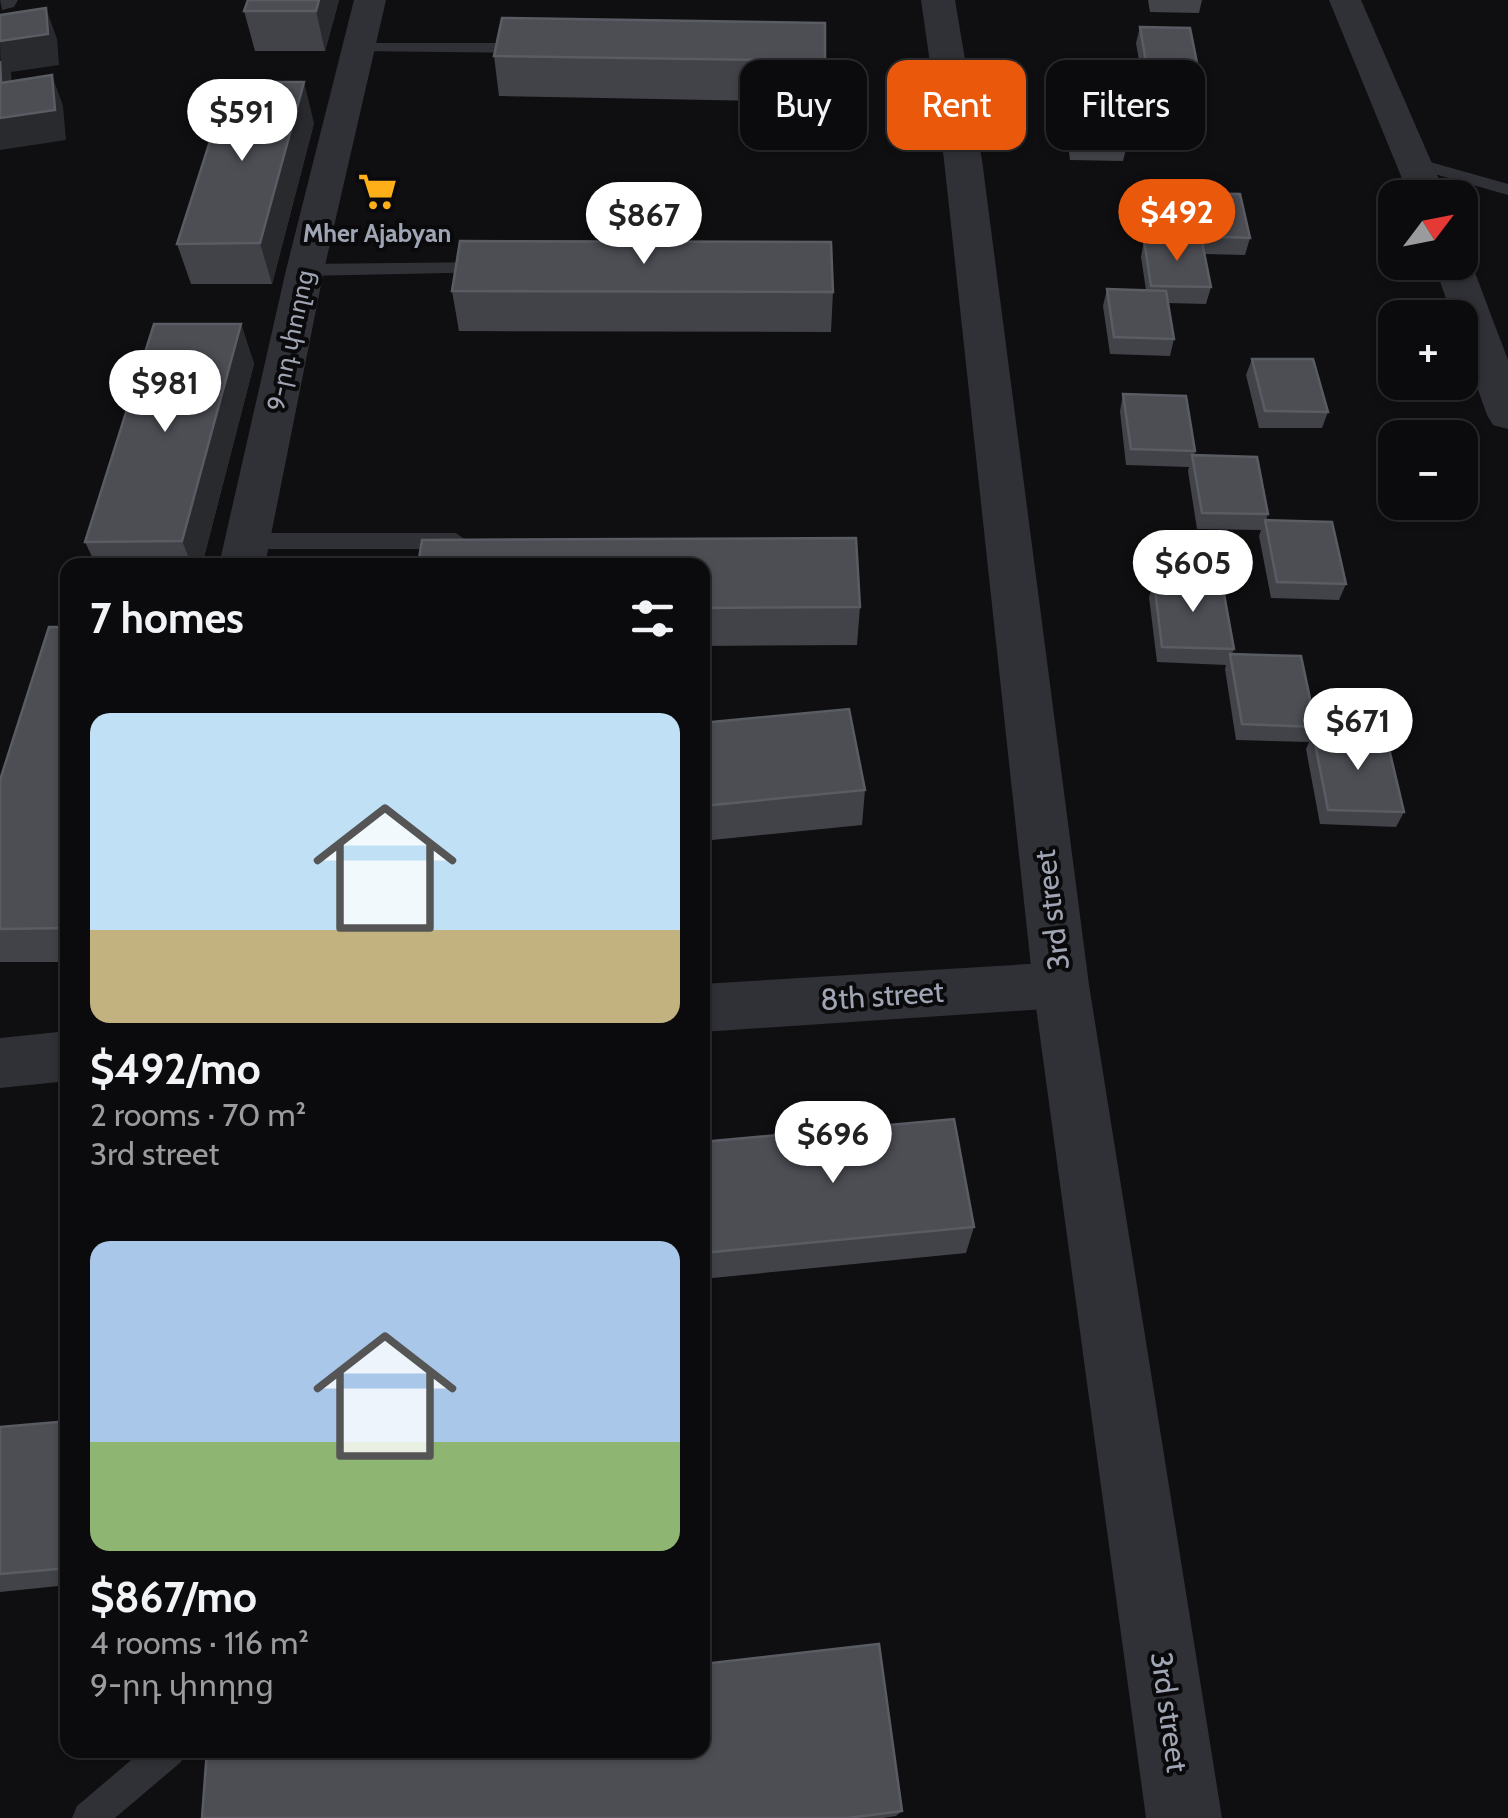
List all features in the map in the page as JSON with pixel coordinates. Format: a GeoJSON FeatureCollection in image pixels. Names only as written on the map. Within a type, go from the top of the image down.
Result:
{"type":"FeatureCollection","features":[{"type":"Feature","properties":{"kind":"street","name":"9-րդ փողոց"},"geometry":{"type":"LineString","coordinates":[[244,553],[370,0]]}},
{"type":"Feature","properties":{"kind":"street","name":"3rd street"},"geometry":{"type":"LineString","coordinates":[[938,0],[966,180],[1061,985],[1184,1818]]}},
{"type":"Feature","properties":{"kind":"street"},"geometry":{"type":"LineString","coordinates":[[1345,0],[1422,180]]}},
{"type":"Feature","properties":{"kind":"street"},"geometry":{"type":"LineString","coordinates":[[1459,280],[1508,415]]}},
{"type":"Feature","properties":{"kind":"street","name":"8th street"},"geometry":{"type":"LineString","coordinates":[[710,1007],[1061,985]]}},
{"type":"Feature","properties":{"kind":"street"},"geometry":{"type":"LineString","coordinates":[[0,1063],[60,1057]]}},
{"type":"Feature","properties":{"kind":"lane"},"geometry":{"type":"LineString","coordinates":[[357,48],[554,48]]}},
{"type":"Feature","properties":{"kind":"lane"},"geometry":{"type":"LineString","coordinates":[[1416,163],[1508,190]]}},
{"type":"Feature","properties":{"kind":"lane"},"geometry":{"type":"LineString","coordinates":[[306,270],[501,268]]}},
{"type":"Feature","properties":{"kind":"lane"},"geometry":{"type":"LineString","coordinates":[[244,553],[484,541]]}},
{"type":"Feature","properties":{"kind":"lane"},"geometry":{"type":"LineString","coordinates":[[89,1818],[159,1758]]}},
{"type":"Feature","properties":{"kind":"building"},"geometry":{"type":"Polygon","coordinates":[[[248,0],[319,0],[316,11],[244,11],[248,0]]]}},
{"type":"Feature","properties":{"kind":"building"},"geometry":{"type":"Polygon","coordinates":[[[46,8],[48,34],[0,41],[0,15],[46,8]]]}},
{"type":"Feature","properties":{"kind":"building"},"geometry":{"type":"Polygon","coordinates":[[[502,18],[825,23],[825,60],[494,56],[502,18]]]}},
{"type":"Feature","properties":{"kind":"building"},"geometry":{"type":"Polygon","coordinates":[[[1140,27],[1190,28],[1196,60],[1146,60],[1140,27]]]}},
{"type":"Feature","properties":{"kind":"building"},"geometry":{"type":"Polygon","coordinates":[[[0,61],[1,83],[52,75],[55,110],[0,118],[0,61]]]}},
{"type":"Feature","properties":{"kind":"building"},"geometry":{"type":"Polygon","coordinates":[[[229,82],[304,82],[260,243],[177,244],[229,82]]]}},
{"type":"Feature","properties":{"kind":"building"},"geometry":{"type":"Polygon","coordinates":[[[1185,193],[1240,194],[1250,238],[1193,236],[1185,193]]]}},
{"type":"Feature","properties":{"kind":"building"},"geometry":{"type":"Polygon","coordinates":[[[1144,240],[1202,242],[1211,287],[1151,286],[1144,240]]]}},
{"type":"Feature","properties":{"kind":"building"},"geometry":{"type":"Polygon","coordinates":[[[460,241],[831,242],[833,292],[452,291],[460,241]]]}},
{"type":"Feature","properties":{"kind":"building"},"geometry":{"type":"Polygon","coordinates":[[[1107,289],[1166,291],[1174,339],[1114,337],[1107,289]]]}},
{"type":"Feature","properties":{"kind":"building"},"geometry":{"type":"Polygon","coordinates":[[[154,324],[241,324],[182,541],[85,542],[154,324]]]}},
{"type":"Feature","properties":{"kind":"building"},"geometry":{"type":"Polygon","coordinates":[[[1252,359],[1313,359],[1328,412],[1265,411],[1252,359]]]}},
{"type":"Feature","properties":{"kind":"building"},"geometry":{"type":"Polygon","coordinates":[[[1123,394],[1186,396],[1195,451],[1131,449],[1123,394]]]}},
{"type":"Feature","properties":{"kind":"building"},"geometry":{"type":"Polygon","coordinates":[[[1192,455],[1257,457],[1268,514],[1202,513],[1192,455]]]}},
{"type":"Feature","properties":{"kind":"building"},"geometry":{"type":"Polygon","coordinates":[[[1265,520],[1332,522],[1346,584],[1277,582],[1265,520]]]}},
{"type":"Feature","properties":{"kind":"building"},"geometry":{"type":"Polygon","coordinates":[[[856,538],[860,607],[710,608],[710,558],[419,558],[422,540],[856,538]]]}},
{"type":"Feature","properties":{"kind":"building"},"geometry":{"type":"Polygon","coordinates":[[[1154,581],[1222,583],[1234,649],[1162,647],[1154,581]]]}},
{"type":"Feature","properties":{"kind":"building"},"geometry":{"type":"Polygon","coordinates":[[[49,627],[60,627],[60,928],[0,929],[0,780],[49,627]]]}},
{"type":"Feature","properties":{"kind":"building"},"geometry":{"type":"Polygon","coordinates":[[[1230,654],[1301,656],[1316,727],[1242,724],[1230,654]]]}},
{"type":"Feature","properties":{"kind":"building"},"geometry":{"type":"Polygon","coordinates":[[[849,709],[865,790],[710,805],[710,722],[849,709]]]}},
{"type":"Feature","properties":{"kind":"building"},"geometry":{"type":"Polygon","coordinates":[[[1313,733],[1386,736],[1404,812],[1328,810],[1313,733]]]}},
{"type":"Feature","properties":{"kind":"building"},"geometry":{"type":"Polygon","coordinates":[[[954,1119],[974,1227],[710,1252],[710,1141],[954,1119]]]}},
{"type":"Feature","properties":{"kind":"building"},"geometry":{"type":"Polygon","coordinates":[[[60,1422],[60,1569],[0,1574],[0,1427],[60,1422]]]}},
{"type":"Feature","properties":{"kind":"building"},"geometry":{"type":"Polygon","coordinates":[[[879,1644],[902,1811],[848,1818],[202,1818],[206,1758],[710,1758],[710,1663],[879,1644]]]}},
{"type":"Feature","properties":{"kind":"place","name":"Mher Ajabyan"},"geometry":{"type":"Point","coordinates":[377,192]}}]}
